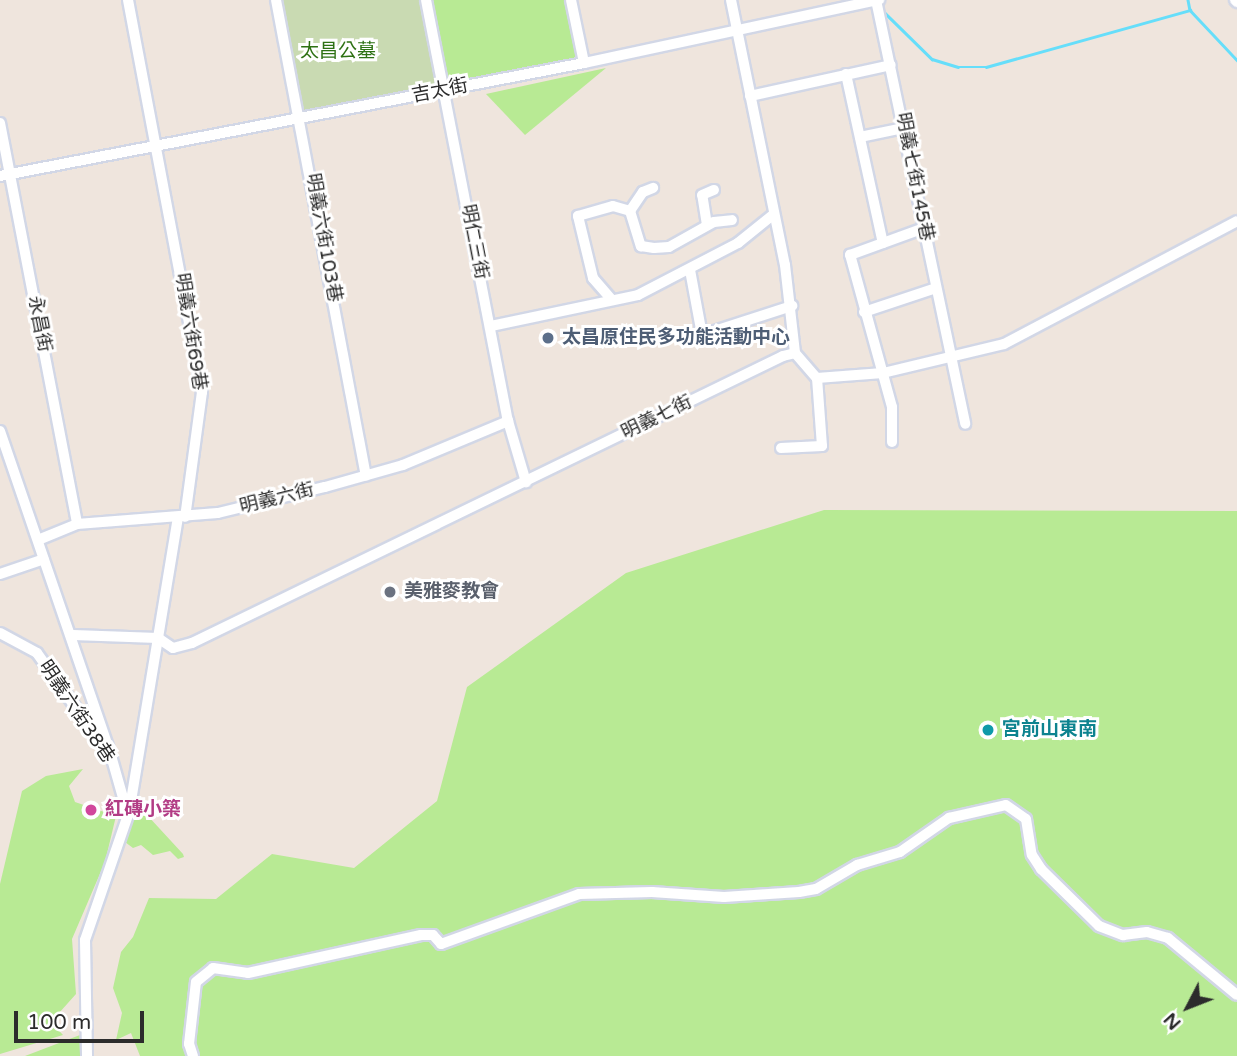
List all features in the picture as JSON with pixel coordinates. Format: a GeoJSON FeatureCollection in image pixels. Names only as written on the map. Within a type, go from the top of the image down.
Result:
{"type":"FeatureCollection","features":[{"type":"Feature","properties":{"kind":"street","name":"明義六街69巷"},"geometry":{"type":"LineString","coordinates":[[128,0],[202,392],[128,815]]}},
{"type":"Feature","properties":{"kind":"street","name":"明義六街103巷"},"geometry":{"type":"LineString","coordinates":[[276,0],[301,118],[366,476]]}},
{"type":"Feature","properties":{"kind":"street","name":"明仁三街"},"geometry":{"type":"LineString","coordinates":[[426,0],[508,421],[526,482]]}},
{"type":"Feature","properties":{"kind":"street"},"geometry":{"type":"LineString","coordinates":[[571,0],[584,63]]}},
{"type":"Feature","properties":{"kind":"street"},"geometry":{"type":"LineString","coordinates":[[731,0],[792,306],[795,354],[817,378],[822,446],[781,448]]}},
{"type":"Feature","properties":{"kind":"street","name":"吉太街"},"geometry":{"type":"LineString","coordinates":[[5,175],[584,63],[877,0]]}},
{"type":"Feature","properties":{"kind":"street","name":"明義七街145巷"},"geometry":{"type":"LineString","coordinates":[[877,0],[948,355],[965,424]]}},
{"type":"Feature","properties":{"kind":"street"},"geometry":{"type":"LineString","coordinates":[[750,96],[891,65]]}},
{"type":"Feature","properties":{"kind":"street"},"geometry":{"type":"LineString","coordinates":[[846,74],[883,243]]}},
{"type":"Feature","properties":{"kind":"street","name":"永昌街"},"geometry":{"type":"LineString","coordinates":[[0,123],[5,175],[77,524]]}},
{"type":"Feature","properties":{"kind":"street"},"geometry":{"type":"LineString","coordinates":[[860,137],[904,128]]}},
{"type":"Feature","properties":{"kind":"street"},"geometry":{"type":"LineString","coordinates":[[630,211],[643,192],[653,188]]}},
{"type":"Feature","properties":{"kind":"street"},"geometry":{"type":"LineString","coordinates":[[707,225],[702,195],[714,190]]}},
{"type":"Feature","properties":{"kind":"street"},"geometry":{"type":"LineString","coordinates":[[612,300],[593,278],[578,216],[613,206],[630,211]]}},
{"type":"Feature","properties":{"kind":"street"},"geometry":{"type":"LineString","coordinates":[[630,211],[641,246],[668,247],[707,225],[732,220]]}},
{"type":"Feature","properties":{"kind":"street"},"geometry":{"type":"LineString","coordinates":[[491,326],[638,295],[738,243],[774,214]]}},
{"type":"Feature","properties":{"kind":"street"},"geometry":{"type":"LineString","coordinates":[[817,378],[883,373],[948,355],[1004,344],[1237,221]]}},
{"type":"Feature","properties":{"kind":"street"},"geometry":{"type":"LineString","coordinates":[[892,442],[892,407],[850,255],[924,229]]}},
{"type":"Feature","properties":{"kind":"street"},"geometry":{"type":"LineString","coordinates":[[690,270],[702,335],[792,306]]}},
{"type":"Feature","properties":{"kind":"street"},"geometry":{"type":"LineString","coordinates":[[864,312],[936,288]]}},
{"type":"Feature","properties":{"kind":"street","name":"明義七街"},"geometry":{"type":"LineString","coordinates":[[73,635],[158,638],[173,648],[192,643],[795,354]]}},
{"type":"Feature","properties":{"kind":"street","name":"明義六街"},"geometry":{"type":"LineString","coordinates":[[38,540],[77,524],[218,513],[366,476],[508,421]]}},
{"type":"Feature","properties":{"kind":"street"},"geometry":{"type":"LineString","coordinates":[[0,431],[73,635],[112,759]]}},
{"type":"Feature","properties":{"kind":"street"},"geometry":{"type":"LineString","coordinates":[[0,574],[44,559]]}},
{"type":"Feature","properties":{"kind":"street","name":"明義六街38巷"},"geometry":{"type":"LineString","coordinates":[[0,633],[37,653],[112,759],[128,815]]}},
{"type":"Feature","properties":{"kind":"street"},"geometry":{"type":"LineString","coordinates":[[192,1056],[189,1044],[197,982],[214,968],[248,973],[421,935],[433,935],[441,944],[579,894],[652,892],[724,897],[816,889],[857,865],[900,852],[949,818],[1006,805],[1026,819],[1032,855],[1041,869],[1099,926],[1123,935],[1147,932],[1168,938],[1237,995]]}},
{"type":"Feature","properties":{"kind":"street"},"geometry":{"type":"LineString","coordinates":[[88,1056],[85,940],[128,815]]}},
{"type":"Feature","properties":{"kind":"green space","name":"太昌公墓"},"geometry":{"type":"Polygon","coordinates":[[[274,0],[422,0],[441,87],[297,112],[274,0]]]}},
{"type":"Feature","properties":{"kind":"green space"},"geometry":{"type":"Polygon","coordinates":[[[430,0],[568,0],[580,60],[447,82],[430,0]]]}},
{"type":"Feature","properties":{"kind":"green space"},"geometry":{"type":"Polygon","coordinates":[[[606,68],[525,135],[486,94],[606,68]]]}},
{"type":"Feature","properties":{"kind":"green space"},"geometry":{"type":"Polygon","coordinates":[[[824,510],[1237,511],[1237,1056],[140,1056],[131,1033],[116,1040],[122,1013],[113,988],[121,952],[133,937],[149,898],[216,899],[272,854],[354,868],[437,801],[467,687],[626,573],[824,510]]]}},
{"type":"Feature","properties":{"kind":"green space"},"geometry":{"type":"Polygon","coordinates":[[[83,769],[69,786],[75,802],[116,816],[105,862],[72,939],[76,994],[51,1022],[63,1035],[0,1054],[0,884],[22,791],[46,776],[83,769]]]}},
{"type":"Feature","properties":{"kind":"green space"},"geometry":{"type":"Polygon","coordinates":[[[136,803],[184,857],[178,859],[170,851],[153,855],[141,845],[133,848],[125,842],[136,803]]]}},
{"type":"Feature","properties":{"kind":"green space"},"geometry":{"type":"Polygon","coordinates":[[[80,1035],[81,1056],[25,1056],[80,1035]]]}},
{"type":"Feature","properties":{"kind":"waterway"},"geometry":{"type":"LineString","coordinates":[[1188,0],[1190,10],[1237,60]]}},
{"type":"Feature","properties":{"kind":"waterway"},"geometry":{"type":"LineString","coordinates":[[883,11],[932,59],[958,67],[986,67],[1190,10]]}},
{"type":"Feature","properties":{"kind":"place","name":"太昌原住民多功能活動中心"},"geometry":{"type":"Point","coordinates":[548,338]}},
{"type":"Feature","properties":{"kind":"place","name":"美雅麥教會"},"geometry":{"type":"Point","coordinates":[390,592]}},
{"type":"Feature","properties":{"kind":"place","name":"宮前山東南"},"geometry":{"type":"Point","coordinates":[988,730]}},
{"type":"Feature","properties":{"kind":"place","name":"紅磚小築"},"geometry":{"type":"Point","coordinates":[91,810]}}]}
